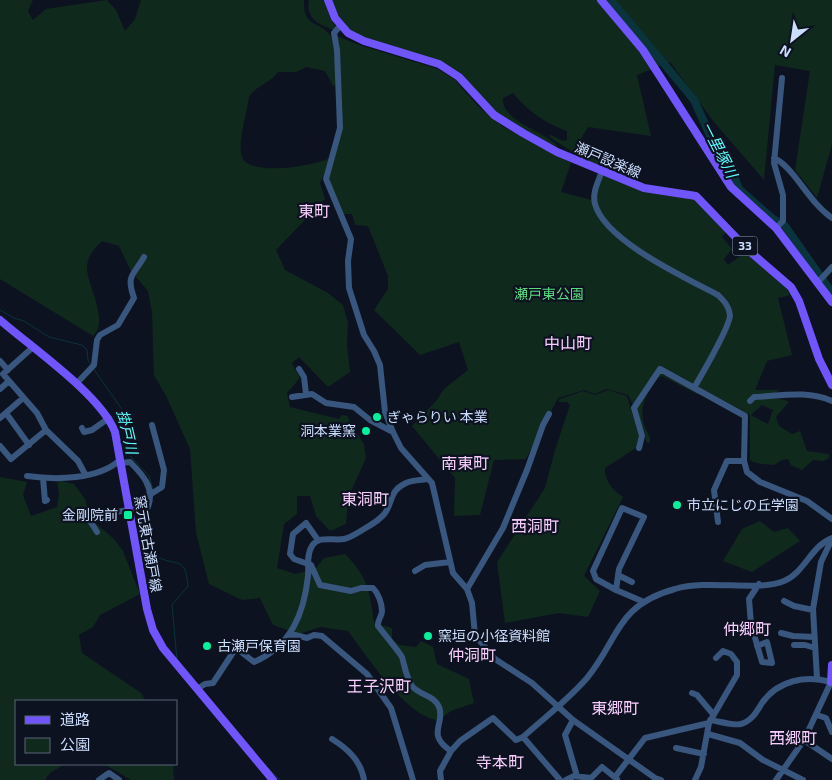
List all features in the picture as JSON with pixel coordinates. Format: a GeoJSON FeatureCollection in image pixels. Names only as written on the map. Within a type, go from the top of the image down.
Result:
{"type":"FeatureCollection","features":[{"type":"Feature","properties":{"kind":"main road"},"geometry":{"type":"LineString","coordinates":[[328,0],[340,26]]}},
{"type":"Feature","properties":{"kind":"main road","name":"33"},"geometry":{"type":"LineString","coordinates":[[601,0],[643,50],[731,187],[779,225],[821,280],[832,302]]}},
{"type":"Feature","properties":{"kind":"main road","name":"瀬戸設楽線"},"geometry":{"type":"LineString","coordinates":[[340,26],[356,38],[439,64],[458,78],[483,106],[505,123],[558,152],[655,191],[696,196],[747,249],[791,288],[799,301],[816,351],[832,385]]}},
{"type":"Feature","properties":{"kind":"main road","name":"窯元東古瀬戸線"},"geometry":{"type":"LineString","coordinates":[[0,320],[76,384],[100,406],[109,418],[115,432],[147,609],[153,630],[164,648],[273,780]]}},
{"type":"Feature","properties":{"kind":"main road"},"geometry":{"type":"LineString","coordinates":[[832,664],[832,682]]}},
{"type":"Feature","properties":{"kind":"street"},"geometry":{"type":"LineString","coordinates":[[340,26],[334,33],[338,50],[340,128],[326,179],[351,239],[348,261],[349,288],[364,335],[380,365],[385,412],[393,432],[401,448],[432,483],[442,519],[450,562],[455,577],[467,589],[472,603],[473,632],[479,643],[496,659],[532,684],[573,720],[629,759],[650,778],[661,780]]}},
{"type":"Feature","properties":{"kind":"street"},"geometry":{"type":"LineString","coordinates":[[779,225],[784,202],[774,158],[782,78]]}},
{"type":"Feature","properties":{"kind":"street"},"geometry":{"type":"LineString","coordinates":[[774,158],[786,165],[806,194],[832,218]]}},
{"type":"Feature","properties":{"kind":"street"},"geometry":{"type":"LineString","coordinates":[[602,171],[594,197],[596,208],[604,220],[638,251],[718,295],[728,306],[730,312],[727,325],[694,388]]}},
{"type":"Feature","properties":{"kind":"street"},"geometry":{"type":"LineString","coordinates":[[76,384],[92,366],[100,334],[118,325],[134,298],[129,283],[130,276],[144,257]]}},
{"type":"Feature","properties":{"kind":"street"},"geometry":{"type":"LineString","coordinates":[[821,280],[832,267]]}},
{"type":"Feature","properties":{"kind":"street"},"geometry":{"type":"LineString","coordinates":[[32,348],[3,374],[37,413],[46,430],[78,461],[85,474]]}},
{"type":"Feature","properties":{"kind":"street"},"geometry":{"type":"LineString","coordinates":[[0,361],[8,370]]}},
{"type":"Feature","properties":{"kind":"street"},"geometry":{"type":"LineString","coordinates":[[298,369],[304,377],[306,394]]}},
{"type":"Feature","properties":{"kind":"street"},"geometry":{"type":"LineString","coordinates":[[639,448],[642,436],[634,408],[660,369],[745,416],[744,461],[747,472],[760,482],[807,501],[832,519]]}},
{"type":"Feature","properties":{"kind":"street"},"geometry":{"type":"LineString","coordinates":[[0,389],[9,381]]}},
{"type":"Feature","properties":{"kind":"street"},"geometry":{"type":"LineString","coordinates":[[292,397],[312,394],[326,403],[354,407],[370,420],[393,432]]}},
{"type":"Feature","properties":{"kind":"street"},"geometry":{"type":"LineString","coordinates":[[750,401],[754,397],[802,394],[818,396],[832,401]]}},
{"type":"Feature","properties":{"kind":"street"},"geometry":{"type":"LineString","coordinates":[[0,418],[24,398]]}},
{"type":"Feature","properties":{"kind":"street"},"geometry":{"type":"LineString","coordinates":[[6,413],[29,445]]}},
{"type":"Feature","properties":{"kind":"street"},"geometry":{"type":"LineString","coordinates":[[467,589],[503,528],[549,414]]}},
{"type":"Feature","properties":{"kind":"street"},"geometry":{"type":"LineString","coordinates":[[82,428],[84,432],[92,430],[109,418]]}},
{"type":"Feature","properties":{"kind":"street"},"geometry":{"type":"LineString","coordinates":[[97,532],[85,517],[147,508],[152,494],[162,487],[164,470],[152,425]]}},
{"type":"Feature","properties":{"kind":"street"},"geometry":{"type":"LineString","coordinates":[[0,446],[11,459],[46,430]]}},
{"type":"Feature","properties":{"kind":"street"},"geometry":{"type":"LineString","coordinates":[[27,476],[64,479],[110,469],[121,461],[130,462],[145,476],[152,494]]}},
{"type":"Feature","properties":{"kind":"street"},"geometry":{"type":"LineString","coordinates":[[718,522],[714,490],[727,461],[744,461]]}},
{"type":"Feature","properties":{"kind":"street"},"geometry":{"type":"LineString","coordinates":[[43,478],[45,501],[47,500]]}},
{"type":"Feature","properties":{"kind":"street"},"geometry":{"type":"LineString","coordinates":[[198,689],[205,684],[213,683],[236,648],[254,662],[269,654],[286,640],[294,630],[308,576],[311,548],[318,540],[344,539],[364,529],[384,515],[389,508],[390,497],[406,482],[428,479]]}},
{"type":"Feature","properties":{"kind":"street"},"geometry":{"type":"LineString","coordinates":[[616,590],[618,575],[644,518],[622,508],[593,569],[596,580],[616,590],[644,602]]}},
{"type":"Feature","properties":{"kind":"street"},"geometry":{"type":"LineString","coordinates":[[318,540],[306,523],[293,534],[290,554],[294,559],[308,563],[316,574],[320,585],[351,592],[370,586],[378,593],[382,611],[378,626],[398,652],[405,673],[413,687],[435,700],[440,709],[437,728],[440,741],[451,751]]}},
{"type":"Feature","properties":{"kind":"street"},"geometry":{"type":"LineString","coordinates":[[440,780],[440,771],[451,751],[460,741],[494,718],[516,740],[558,707],[586,679],[623,620],[644,602],[665,592],[704,583],[759,584],[779,582],[790,578],[803,566],[817,548],[832,539]]}},
{"type":"Feature","properties":{"kind":"street"},"geometry":{"type":"LineString","coordinates":[[817,678],[813,610],[821,562],[832,539]]}},
{"type":"Feature","properties":{"kind":"street"},"geometry":{"type":"LineString","coordinates":[[415,571],[425,565],[450,562]]}},
{"type":"Feature","properties":{"kind":"street"},"geometry":{"type":"LineString","coordinates":[[618,575],[632,582]]}},
{"type":"Feature","properties":{"kind":"street"},"geometry":{"type":"LineString","coordinates":[[757,646],[750,624],[749,599],[759,584]]}},
{"type":"Feature","properties":{"kind":"street"},"geometry":{"type":"LineString","coordinates":[[784,601],[794,606],[813,610]]}},
{"type":"Feature","properties":{"kind":"street"},"geometry":{"type":"LineString","coordinates":[[781,633],[793,636],[814,637]]}},
{"type":"Feature","properties":{"kind":"street"},"geometry":{"type":"LineString","coordinates":[[286,640],[288,641],[294,635],[307,638],[314,635],[322,636],[367,674],[391,708],[413,780]]}},
{"type":"Feature","properties":{"kind":"street"},"geometry":{"type":"LineString","coordinates":[[794,645],[805,645],[815,648]]}},
{"type":"Feature","properties":{"kind":"street"},"geometry":{"type":"LineString","coordinates":[[695,780],[704,754],[710,719],[737,675],[737,662],[730,654],[723,651],[716,658]]}},
{"type":"Feature","properties":{"kind":"street"},"geometry":{"type":"LineString","coordinates":[[566,780],[577,776],[591,778],[602,767],[617,779],[629,759],[649,736],[710,719],[741,724],[757,714],[772,691],[794,681],[817,678],[832,682],[804,740],[776,780]]}},
{"type":"Feature","properties":{"kind":"street"},"geometry":{"type":"LineString","coordinates":[[692,693],[697,695],[710,719]]}},
{"type":"Feature","properties":{"kind":"street"},"geometry":{"type":"LineString","coordinates":[[817,715],[826,718],[832,732]]}},
{"type":"Feature","properties":{"kind":"street"},"geometry":{"type":"LineString","coordinates":[[573,720],[565,735],[577,776]]}},
{"type":"Feature","properties":{"kind":"street"},"geometry":{"type":"LineString","coordinates":[[708,734],[740,743],[783,771],[803,780]]}},
{"type":"Feature","properties":{"kind":"street"},"geometry":{"type":"LineString","coordinates":[[522,737],[560,780]]}},
{"type":"Feature","properties":{"kind":"street"},"geometry":{"type":"LineString","coordinates":[[332,739],[346,748],[354,757],[364,780]]}},
{"type":"Feature","properties":{"kind":"street"},"geometry":{"type":"LineString","coordinates":[[804,740],[831,757]]}},
{"type":"Feature","properties":{"kind":"street"},"geometry":{"type":"LineString","coordinates":[[676,748],[704,754]]}},
{"type":"Feature","properties":{"kind":"street"},"geometry":{"type":"LineString","coordinates":[[99,780],[109,772],[119,780]]}},
{"type":"Feature","properties":{"kind":"green space"},"geometry":{"type":"Polygon","coordinates":[[[0,0],[33,0],[28,11],[33,20],[46,9],[107,0],[116,10],[125,31],[135,19],[141,0],[304,0],[306,16],[312,23],[326,30],[330,35],[336,60],[335,85],[333,86],[325,71],[306,67],[296,72],[278,72],[249,97],[241,144],[242,157],[247,163],[257,167],[284,168],[299,166],[313,164],[332,157],[320,183],[325,199],[276,250],[285,270],[328,293],[343,305],[348,323],[347,345],[350,372],[328,387],[299,357],[292,363],[300,378],[287,393],[290,407],[339,419],[342,415],[347,416],[364,444],[366,458],[348,498],[346,524],[330,531],[316,516],[310,496],[297,496],[297,514],[284,524],[277,568],[295,574],[315,569],[324,558],[345,554],[359,570],[367,586],[374,623],[392,628],[392,640],[400,645],[416,647],[421,641],[433,647],[437,664],[469,679],[474,703],[451,711],[439,720],[427,717],[401,698],[348,631],[320,627],[299,634],[273,625],[260,598],[242,600],[209,584],[196,532],[190,449],[167,398],[154,375],[152,312],[148,291],[131,271],[119,246],[102,241],[88,260],[88,275],[99,312],[98,329],[93,336],[0,279],[0,0]]]}},
{"type":"Feature","properties":{"kind":"green space"},"geometry":{"type":"Polygon","coordinates":[[[309,0],[324,0],[330,18],[336,27],[333,30],[314,20],[309,11],[309,0]]]}},
{"type":"Feature","properties":{"kind":"green space"},"geometry":{"type":"Polygon","coordinates":[[[331,0],[832,0],[832,144],[817,198],[795,170],[810,71],[775,65],[764,180],[714,122],[670,62],[637,75],[651,136],[588,127],[581,145],[582,151],[626,172],[642,184],[588,162],[554,140],[549,136],[551,135],[563,141],[567,140],[567,131],[552,125],[538,116],[513,93],[503,98],[504,106],[509,114],[545,136],[558,147],[542,141],[498,115],[459,76],[350,31],[340,20],[331,0]]]}},
{"type":"Feature","properties":{"kind":"green space","name":"瀬戸東公園"},"geometry":{"type":"Polygon","coordinates":[[[337,36],[359,45],[438,69],[455,80],[479,107],[502,126],[571,163],[561,192],[595,201],[601,180],[605,174],[657,194],[693,197],[727,231],[722,237],[732,249],[724,259],[728,265],[746,252],[787,289],[790,295],[778,298],[792,355],[767,361],[755,390],[780,390],[771,397],[788,401],[776,417],[779,426],[792,434],[800,431],[807,451],[829,454],[829,458],[823,461],[813,460],[802,470],[791,465],[788,459],[774,465],[753,462],[750,460],[750,415],[660,366],[633,405],[628,395],[607,389],[595,394],[584,390],[558,398],[526,459],[494,460],[480,515],[454,516],[455,478],[412,426],[436,401],[444,389],[468,370],[459,342],[420,355],[374,310],[388,289],[388,276],[368,226],[355,225],[352,214],[344,214],[328,179],[341,131],[337,36]],[[762,405],[751,415],[768,424],[773,410],[762,405]]]}},
{"type":"Feature","properties":{"kind":"green space"},"geometry":{"type":"Polygon","coordinates":[[[659,373],[700,393],[697,394],[662,376],[658,378],[644,401],[643,420],[650,440],[647,443],[636,408],[659,373]]]}},
{"type":"Feature","properties":{"kind":"green space"},"geometry":{"type":"Polygon","coordinates":[[[608,390],[627,396],[640,439],[636,448],[605,468],[606,477],[610,485],[623,497],[584,576],[600,591],[588,617],[559,613],[505,623],[497,562],[545,488],[570,405],[567,402],[558,402],[560,399],[583,391],[595,395],[608,390]]]}},
{"type":"Feature","properties":{"kind":"green space"},"geometry":{"type":"Polygon","coordinates":[[[0,477],[27,482],[23,495],[31,516],[57,507],[59,494],[57,480],[74,484],[85,499],[91,519],[115,540],[123,551],[140,594],[100,615],[93,627],[79,635],[82,653],[141,693],[145,700],[15,700],[15,765],[63,765],[50,773],[45,780],[0,780],[0,477]]]}},
{"type":"Feature","properties":{"kind":"green space"},"geometry":{"type":"Polygon","coordinates":[[[760,521],[774,532],[788,528],[800,541],[752,572],[723,561],[742,529],[760,521]]]}},
{"type":"Feature","properties":{"kind":"green space"},"geometry":{"type":"Polygon","coordinates":[[[106,765],[173,765],[174,780],[131,780],[106,765]]]}},
{"type":"Feature","properties":{"kind":"waterway","name":"一里塚川"},"geometry":{"type":"LineString","coordinates":[[611,0],[694,100],[712,140],[732,171],[739,189],[773,219],[785,226],[832,293]]}},
{"type":"Feature","properties":{"kind":"waterway","name":"掛戸川"},"geometry":{"type":"LineString","coordinates":[[0,310],[24,321],[49,337],[82,345],[87,350],[88,360],[91,365]]}},
{"type":"Feature","properties":{"kind":"waterway","name":"掛戸川"},"geometry":{"type":"LineString","coordinates":[[93,368],[126,415],[126,441],[131,457],[149,476],[153,490]]}},
{"type":"Feature","properties":{"kind":"waterway","name":"掛戸川"},"geometry":{"type":"LineString","coordinates":[[150,509],[147,531],[149,546],[158,557],[182,565],[187,576],[188,586],[172,605],[177,660]]}},
{"type":"Feature","properties":{"kind":"waterway"},"geometry":{"type":"LineString","coordinates":[[263,763],[280,780]]}},
{"type":"Feature","properties":{"kind":"place","name":"ぎゃらりい 本業"},"geometry":{"type":"Point","coordinates":[377,417]}},
{"type":"Feature","properties":{"kind":"place","name":"洞本業窯"},"geometry":{"type":"Point","coordinates":[366,431]}},
{"type":"Feature","properties":{"kind":"place","name":"市立にじの丘学園"},"geometry":{"type":"Point","coordinates":[677,505]}},
{"type":"Feature","properties":{"kind":"place","name":"金剛院前"},"geometry":{"type":"Point","coordinates":[128,515]}},
{"type":"Feature","properties":{"kind":"place","name":"窯垣の小径資料館"},"geometry":{"type":"Point","coordinates":[428,636]}},
{"type":"Feature","properties":{"kind":"place","name":"古瀬戸保育園"},"geometry":{"type":"Point","coordinates":[207,646]}},
{"type":"Feature","properties":{"kind":"district","name":"東町"},"geometry":{"type":"Point","coordinates":[314,211]}},
{"type":"Feature","properties":{"kind":"district","name":"中山町"},"geometry":{"type":"Point","coordinates":[568,343]}},
{"type":"Feature","properties":{"kind":"district","name":"南東町"},"geometry":{"type":"Point","coordinates":[465,463]}},
{"type":"Feature","properties":{"kind":"district","name":"東洞町"},"geometry":{"type":"Point","coordinates":[365,499]}},
{"type":"Feature","properties":{"kind":"district","name":"西洞町"},"geometry":{"type":"Point","coordinates":[535,526]}},
{"type":"Feature","properties":{"kind":"district","name":"仲郷町"},"geometry":{"type":"Point","coordinates":[747,629]}},
{"type":"Feature","properties":{"kind":"district","name":"仲洞町"},"geometry":{"type":"Point","coordinates":[472,655]}},
{"type":"Feature","properties":{"kind":"district","name":"王子沢町"},"geometry":{"type":"Point","coordinates":[379,686]}},
{"type":"Feature","properties":{"kind":"district","name":"東郷町"},"geometry":{"type":"Point","coordinates":[615,708]}},
{"type":"Feature","properties":{"kind":"district","name":"西郷町"},"geometry":{"type":"Point","coordinates":[793,738]}},
{"type":"Feature","properties":{"kind":"district","name":"寺本町"},"geometry":{"type":"Point","coordinates":[500,762]}}]}
